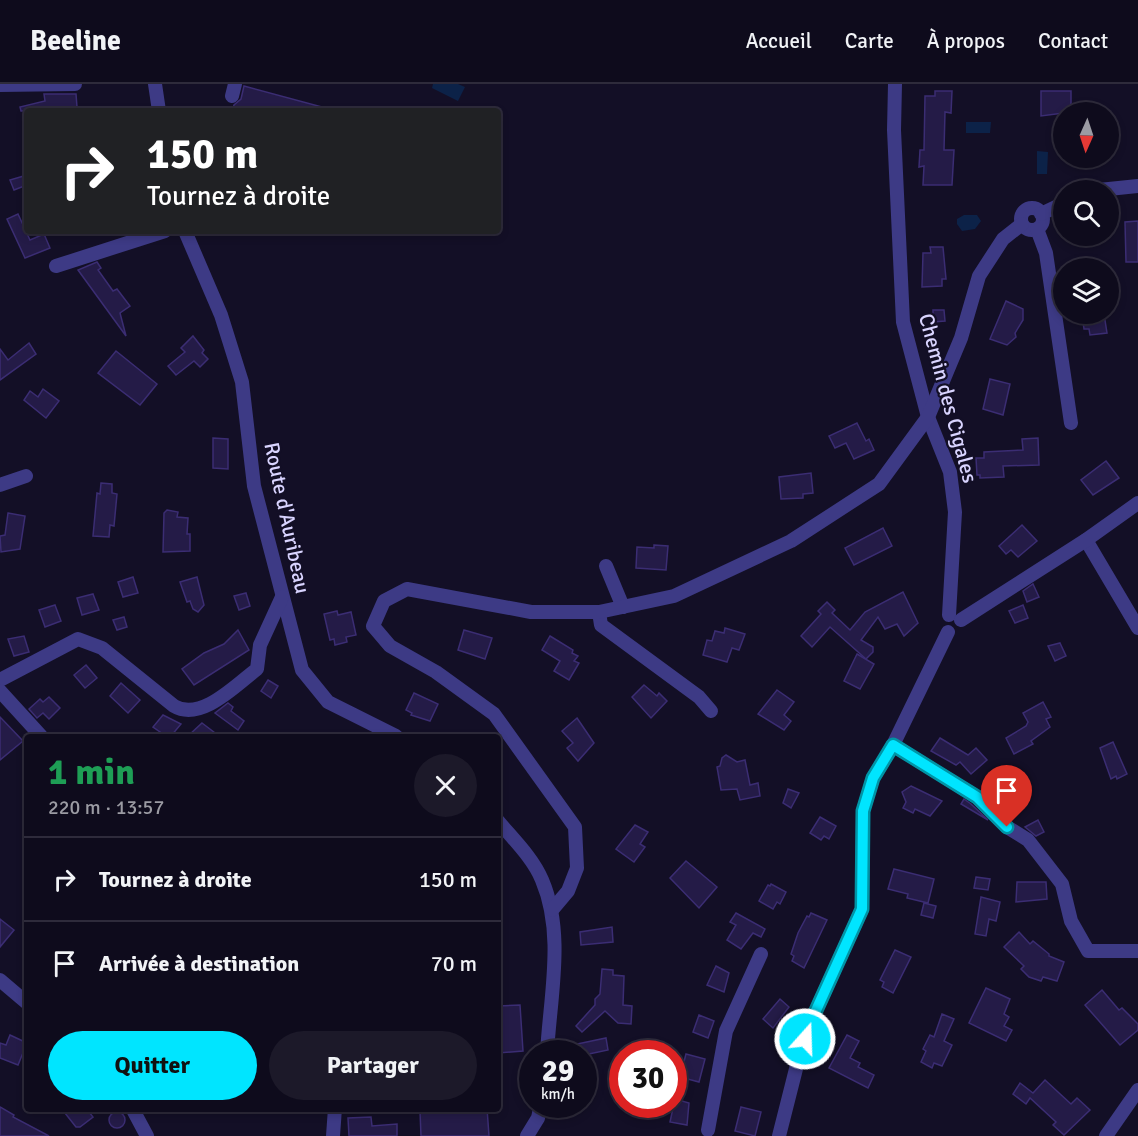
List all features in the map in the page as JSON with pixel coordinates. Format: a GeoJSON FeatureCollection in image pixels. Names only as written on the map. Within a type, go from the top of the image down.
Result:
{"type":"FeatureCollection","features":[{"type":"Feature","properties":{"kind":"street"},"geometry":{"type":"LineString","coordinates":[[0,85],[75,84]]}},
{"type":"Feature","properties":{"kind":"street"},"geometry":{"type":"LineString","coordinates":[[155,84],[159,108]]}},
{"type":"Feature","properties":{"kind":"street","name":"Chemin des Cigales"},"geometry":{"type":"LineString","coordinates":[[893,745],[948,632],[944,623],[955,618],[955,512],[950,472],[928,417],[903,322],[894,130],[895,84]]}},
{"type":"Feature","properties":{"kind":"street"},"geometry":{"type":"LineString","coordinates":[[1119,188],[1138,186]]}},
{"type":"Feature","properties":{"kind":"street"},"geometry":{"type":"LineString","coordinates":[[1033,208],[1041,214],[1043,221],[1037,229],[1028,230],[1022,224],[1022,216],[1026,210],[1033,208]]}},
{"type":"Feature","properties":{"kind":"street"},"geometry":{"type":"LineString","coordinates":[[1041,214],[1053,208]]}},
{"type":"Feature","properties":{"kind":"street"},"geometry":{"type":"LineString","coordinates":[[552,910],[568,891],[577,868],[575,828],[494,714],[436,672],[390,646],[374,626],[384,601],[407,590],[531,612],[599,612],[674,596],[791,541],[879,484],[928,417],[961,338],[978,276],[1003,239],[1022,224]]}},
{"type":"Feature","properties":{"kind":"street"},"geometry":{"type":"LineString","coordinates":[[1037,229],[1046,253],[1071,423]]}},
{"type":"Feature","properties":{"kind":"street"},"geometry":{"type":"LineString","coordinates":[[56,266],[156,234]]}},
{"type":"Feature","properties":{"kind":"street","name":"Route d'Auribeau"},"geometry":{"type":"LineString","coordinates":[[186,234],[221,315],[242,382],[254,486],[302,670],[328,702],[392,734]]}},
{"type":"Feature","properties":{"kind":"street"},"geometry":{"type":"LineString","coordinates":[[0,485],[26,476]]}},
{"type":"Feature","properties":{"kind":"street"},"geometry":{"type":"LineString","coordinates":[[955,618],[1086,540],[1138,503]]}},
{"type":"Feature","properties":{"kind":"street"},"geometry":{"type":"LineString","coordinates":[[1086,540],[1138,628]]}},
{"type":"Feature","properties":{"kind":"street"},"geometry":{"type":"LineString","coordinates":[[606,566],[623,607]]}},
{"type":"Feature","properties":{"kind":"street"},"geometry":{"type":"LineString","coordinates":[[0,680],[78,639],[102,648],[174,706],[184,712],[194,711],[257,669],[260,645],[282,597]]}},
{"type":"Feature","properties":{"kind":"street"},"geometry":{"type":"LineString","coordinates":[[599,612],[602,625],[699,696],[711,711]]}},
{"type":"Feature","properties":{"kind":"street"},"geometry":{"type":"LineString","coordinates":[[0,691],[39,734]]}},
{"type":"Feature","properties":{"kind":"street"},"geometry":{"type":"LineString","coordinates":[[779,1136],[798,1061],[813,1017],[862,909],[863,811],[873,778],[893,745],[977,797],[1007,827],[1028,840],[1062,884],[1071,921],[1088,951],[1138,951]]}},
{"type":"Feature","properties":{"kind":"street"},"geometry":{"type":"LineString","coordinates":[[501,825],[530,859],[542,879],[552,910],[555,935],[548,1040]]}},
{"type":"Feature","properties":{"kind":"street"},"geometry":{"type":"LineString","coordinates":[[706,1134],[726,1031],[761,954]]}},
{"type":"Feature","properties":{"kind":"street"},"geometry":{"type":"LineString","coordinates":[[0,980],[24,1000]]}},
{"type":"Feature","properties":{"kind":"street"},"geometry":{"type":"LineString","coordinates":[[1106,1136],[1138,1090]]}},
{"type":"Feature","properties":{"kind":"street"},"geometry":{"type":"LineString","coordinates":[[134,1112],[147,1136]]}},
{"type":"Feature","properties":{"kind":"street"},"geometry":{"type":"LineString","coordinates":[[333,1136],[335,1112]]}},
{"type":"Feature","properties":{"kind":"street"},"geometry":{"type":"LineString","coordinates":[[527,1136],[538,1118]]}},
{"type":"Feature","properties":{"kind":"water"},"geometry":{"type":"Polygon","coordinates":[[[433,84],[458,84],[465,87],[458,101],[432,88],[433,84]]]}},
{"type":"Feature","properties":{"kind":"water"},"geometry":{"type":"Polygon","coordinates":[[[966,122],[991,122],[990,133],[966,133],[966,122]]]}},
{"type":"Feature","properties":{"kind":"water"},"geometry":{"type":"Polygon","coordinates":[[[1037,151],[1048,152],[1047,174],[1037,174],[1037,151]]]}},
{"type":"Feature","properties":{"kind":"water"},"geometry":{"type":"Polygon","coordinates":[[[964,215],[977,215],[981,221],[975,229],[962,231],[957,224],[957,219],[964,215]]]}},
{"type":"Feature","properties":{"kind":"building"},"geometry":{"type":"Polygon","coordinates":[[[244,86],[322,107],[233,108],[241,99],[244,86]]]}},
{"type":"Feature","properties":{"kind":"building"},"geometry":{"type":"Polygon","coordinates":[[[935,91],[952,91],[951,113],[945,112],[944,150],[954,150],[952,185],[923,185],[924,166],[919,167],[920,150],[924,150],[925,96],[935,96],[935,91]]]}},
{"type":"Feature","properties":{"kind":"building"},"geometry":{"type":"Polygon","coordinates":[[[1041,91],[1071,91],[1071,102],[1053,102],[1053,114],[1041,116],[1041,91]]]}},
{"type":"Feature","properties":{"kind":"building"},"geometry":{"type":"Polygon","coordinates":[[[44,94],[76,94],[77,107],[24,108],[24,111],[21,111],[20,107],[45,101],[44,94]]]}},
{"type":"Feature","properties":{"kind":"building"},"geometry":{"type":"Polygon","coordinates":[[[24,176],[24,186],[14,190],[10,180],[24,176]]]}},
{"type":"Feature","properties":{"kind":"building"},"geometry":{"type":"Polygon","coordinates":[[[18,214],[24,227],[24,234],[27,234],[30,240],[44,234],[50,248],[25,258],[7,219],[18,214]]]}},
{"type":"Feature","properties":{"kind":"building"},"geometry":{"type":"Polygon","coordinates":[[[1138,221],[1138,262],[1126,262],[1125,222],[1138,221]]]}},
{"type":"Feature","properties":{"kind":"building"},"geometry":{"type":"Polygon","coordinates":[[[930,247],[943,247],[946,279],[942,279],[942,286],[922,287],[923,253],[931,253],[930,247]]]}},
{"type":"Feature","properties":{"kind":"building"},"geometry":{"type":"Polygon","coordinates":[[[97,262],[101,268],[98,270],[113,291],[117,289],[130,306],[120,313],[126,336],[78,270],[97,262]]]}},
{"type":"Feature","properties":{"kind":"building"},"geometry":{"type":"Polygon","coordinates":[[[1006,301],[1023,309],[1023,320],[1015,333],[1016,337],[1007,345],[990,339],[1006,301]]]}},
{"type":"Feature","properties":{"kind":"building"},"geometry":{"type":"Polygon","coordinates":[[[933,310],[944,310],[945,321],[933,322],[933,310]]]}},
{"type":"Feature","properties":{"kind":"building"},"geometry":{"type":"Polygon","coordinates":[[[1083,324],[1106,324],[1107,333],[1090,335],[1089,329],[1084,329],[1083,324]]]}},
{"type":"Feature","properties":{"kind":"building"},"geometry":{"type":"Polygon","coordinates":[[[193,336],[208,359],[200,367],[194,361],[176,375],[168,366],[185,352],[181,348],[193,336]]]}},
{"type":"Feature","properties":{"kind":"building"},"geometry":{"type":"Polygon","coordinates":[[[29,343],[36,354],[0,380],[0,349],[8,360],[29,343]]]}},
{"type":"Feature","properties":{"kind":"building"},"geometry":{"type":"Polygon","coordinates":[[[116,351],[157,384],[140,405],[98,373],[116,351]]]}},
{"type":"Feature","properties":{"kind":"building"},"geometry":{"type":"Polygon","coordinates":[[[990,379],[1010,384],[1003,415],[983,409],[990,379]]]}},
{"type":"Feature","properties":{"kind":"building"},"geometry":{"type":"Polygon","coordinates":[[[43,389],[59,401],[46,418],[24,400],[30,391],[38,397],[43,389]]]}},
{"type":"Feature","properties":{"kind":"building"},"geometry":{"type":"Polygon","coordinates":[[[857,423],[866,441],[869,439],[874,450],[854,459],[846,443],[835,448],[829,436],[857,423]]]}},
{"type":"Feature","properties":{"kind":"building"},"geometry":{"type":"Polygon","coordinates":[[[213,438],[228,439],[228,469],[213,468],[213,438]]]}},
{"type":"Feature","properties":{"kind":"building"},"geometry":{"type":"Polygon","coordinates":[[[1038,438],[1039,465],[1003,466],[1004,477],[980,478],[980,475],[977,475],[976,458],[984,458],[984,452],[1023,450],[1022,439],[1038,438]]]}},
{"type":"Feature","properties":{"kind":"building"},"geometry":{"type":"Polygon","coordinates":[[[1106,461],[1119,478],[1093,495],[1081,480],[1106,461]]]}},
{"type":"Feature","properties":{"kind":"building"},"geometry":{"type":"Polygon","coordinates":[[[811,473],[813,493],[803,494],[803,498],[781,499],[779,477],[811,473]]]}},
{"type":"Feature","properties":{"kind":"building"},"geometry":{"type":"Polygon","coordinates":[[[101,483],[112,484],[112,493],[117,494],[114,526],[110,525],[109,537],[93,536],[97,493],[100,494],[101,483]]]}},
{"type":"Feature","properties":{"kind":"building"},"geometry":{"type":"Polygon","coordinates":[[[167,510],[178,512],[177,517],[188,518],[187,534],[190,534],[190,551],[163,552],[164,513],[167,510]]]}},
{"type":"Feature","properties":{"kind":"building"},"geometry":{"type":"Polygon","coordinates":[[[8,513],[25,516],[20,549],[1,552],[0,536],[5,535],[8,513]]]}},
{"type":"Feature","properties":{"kind":"building"},"geometry":{"type":"Polygon","coordinates":[[[1022,525],[1037,541],[1018,557],[1011,550],[1006,554],[999,546],[1022,525]]]}},
{"type":"Feature","properties":{"kind":"building"},"geometry":{"type":"Polygon","coordinates":[[[883,528],[892,546],[854,565],[845,548],[883,528]]]}},
{"type":"Feature","properties":{"kind":"building"},"geometry":{"type":"Polygon","coordinates":[[[654,545],[668,546],[666,570],[636,568],[637,547],[654,548],[654,545]]]}},
{"type":"Feature","properties":{"kind":"building"},"geometry":{"type":"Polygon","coordinates":[[[133,577],[138,593],[123,597],[118,582],[133,577]]]}},
{"type":"Feature","properties":{"kind":"building"},"geometry":{"type":"Polygon","coordinates":[[[197,577],[204,605],[198,612],[193,609],[190,601],[187,602],[180,582],[197,577]]]}},
{"type":"Feature","properties":{"kind":"building"},"geometry":{"type":"Polygon","coordinates":[[[1033,584],[1039,597],[1027,602],[1023,591],[1033,584]]]}},
{"type":"Feature","properties":{"kind":"building"},"geometry":{"type":"Polygon","coordinates":[[[903,592],[918,623],[904,636],[897,624],[885,629],[878,617],[861,640],[873,647],[873,652],[866,659],[830,627],[812,647],[801,636],[821,614],[818,611],[827,602],[835,610],[832,613],[850,630],[865,612],[903,592]]]}},
{"type":"Feature","properties":{"kind":"building"},"geometry":{"type":"Polygon","coordinates":[[[246,593],[250,606],[239,610],[234,596],[246,593]]]}},
{"type":"Feature","properties":{"kind":"building"},"geometry":{"type":"Polygon","coordinates":[[[93,594],[99,610],[82,615],[77,598],[93,594]]]}},
{"type":"Feature","properties":{"kind":"building"},"geometry":{"type":"Polygon","coordinates":[[[55,605],[61,621],[45,627],[39,610],[55,605]]]}},
{"type":"Feature","properties":{"kind":"building"},"geometry":{"type":"Polygon","coordinates":[[[1023,605],[1028,618],[1015,623],[1009,611],[1023,605]]]}},
{"type":"Feature","properties":{"kind":"building"},"geometry":{"type":"Polygon","coordinates":[[[337,611],[338,615],[351,612],[356,635],[346,637],[347,642],[335,645],[334,639],[330,640],[324,614],[337,611]]]}},
{"type":"Feature","properties":{"kind":"building"},"geometry":{"type":"Polygon","coordinates":[[[124,617],[127,627],[117,630],[113,620],[124,617]]]}},
{"type":"Feature","properties":{"kind":"building"},"geometry":{"type":"Polygon","coordinates":[[[725,628],[745,634],[739,650],[732,648],[727,662],[703,655],[707,640],[712,641],[715,631],[724,633],[725,628]]]}},
{"type":"Feature","properties":{"kind":"building"},"geometry":{"type":"Polygon","coordinates":[[[238,630],[249,650],[194,685],[182,669],[204,653],[224,644],[238,630]]]}},
{"type":"Feature","properties":{"kind":"building"},"geometry":{"type":"Polygon","coordinates":[[[464,630],[492,638],[485,659],[458,650],[464,630]]]}},
{"type":"Feature","properties":{"kind":"building"},"geometry":{"type":"Polygon","coordinates":[[[24,636],[29,652],[14,656],[8,639],[24,636]]]}},
{"type":"Feature","properties":{"kind":"building"},"geometry":{"type":"Polygon","coordinates":[[[550,636],[573,650],[572,653],[578,656],[574,661],[579,663],[569,680],[554,671],[560,661],[542,650],[550,636]]]}},
{"type":"Feature","properties":{"kind":"building"},"geometry":{"type":"Polygon","coordinates":[[[1060,643],[1066,656],[1055,661],[1048,646],[1060,643]]]}},
{"type":"Feature","properties":{"kind":"building"},"geometry":{"type":"Polygon","coordinates":[[[857,654],[874,664],[860,689],[844,681],[857,654]]]}},
{"type":"Feature","properties":{"kind":"building"},"geometry":{"type":"Polygon","coordinates":[[[86,665],[97,678],[85,688],[74,675],[86,665]]]}},
{"type":"Feature","properties":{"kind":"building"},"geometry":{"type":"Polygon","coordinates":[[[268,680],[278,686],[271,698],[261,691],[268,680]]]}},
{"type":"Feature","properties":{"kind":"building"},"geometry":{"type":"Polygon","coordinates":[[[121,683],[140,700],[128,713],[110,696],[121,683]]]}},
{"type":"Feature","properties":{"kind":"building"},"geometry":{"type":"Polygon","coordinates":[[[644,685],[657,696],[659,693],[667,701],[651,718],[632,697],[644,685]]]}},
{"type":"Feature","properties":{"kind":"building"},"geometry":{"type":"Polygon","coordinates":[[[777,690],[794,702],[784,715],[791,721],[784,730],[758,714],[777,690]]]}},
{"type":"Feature","properties":{"kind":"building"},"geometry":{"type":"Polygon","coordinates":[[[414,693],[438,704],[430,721],[411,715],[412,713],[406,710],[414,693]]]}},
{"type":"Feature","properties":{"kind":"building"},"geometry":{"type":"Polygon","coordinates":[[[49,697],[60,708],[49,719],[43,713],[37,718],[29,709],[40,699],[43,702],[49,697]]]}},
{"type":"Feature","properties":{"kind":"building"},"geometry":{"type":"Polygon","coordinates":[[[1043,702],[1051,717],[1046,719],[1050,727],[1031,741],[1033,744],[1014,754],[1006,738],[1026,726],[1028,722],[1023,713],[1043,702]]]}},
{"type":"Feature","properties":{"kind":"building"},"geometry":{"type":"Polygon","coordinates":[[[228,703],[233,707],[231,711],[244,721],[238,730],[215,713],[228,703]]]}},
{"type":"Feature","properties":{"kind":"building"},"geometry":{"type":"Polygon","coordinates":[[[163,715],[181,724],[173,734],[163,734],[153,727],[163,715]]]}},
{"type":"Feature","properties":{"kind":"building"},"geometry":{"type":"Polygon","coordinates":[[[0,717],[23,741],[0,760],[0,717]]]}},
{"type":"Feature","properties":{"kind":"building"},"geometry":{"type":"Polygon","coordinates":[[[577,718],[594,743],[578,761],[567,748],[573,743],[562,731],[577,718]]]}},
{"type":"Feature","properties":{"kind":"building"},"geometry":{"type":"Polygon","coordinates":[[[202,723],[216,734],[190,734],[202,723]]]}},
{"type":"Feature","properties":{"kind":"building"},"geometry":{"type":"Polygon","coordinates":[[[940,738],[968,755],[976,748],[987,760],[971,774],[960,762],[956,765],[931,751],[940,738]]]}},
{"type":"Feature","properties":{"kind":"building"},"geometry":{"type":"Polygon","coordinates":[[[1113,742],[1127,774],[1117,779],[1116,776],[1111,779],[1100,748],[1113,742]]]}},
{"type":"Feature","properties":{"kind":"building"},"geometry":{"type":"Polygon","coordinates":[[[726,755],[737,762],[745,760],[750,785],[758,783],[760,796],[740,800],[737,789],[721,790],[717,767],[726,755]]]}},
{"type":"Feature","properties":{"kind":"building"},"geometry":{"type":"Polygon","coordinates":[[[911,786],[942,801],[930,816],[915,809],[913,813],[903,808],[906,802],[902,792],[911,786]]]}},
{"type":"Feature","properties":{"kind":"building"},"geometry":{"type":"Polygon","coordinates":[[[788,789],[799,793],[791,808],[783,803],[788,789]]]}},
{"type":"Feature","properties":{"kind":"building"},"geometry":{"type":"Polygon","coordinates":[[[964,799],[971,804],[988,820],[961,804],[964,799]]]}},
{"type":"Feature","properties":{"kind":"building"},"geometry":{"type":"Polygon","coordinates":[[[820,817],[836,826],[829,839],[824,836],[821,840],[810,833],[820,817]]]}},
{"type":"Feature","properties":{"kind":"building"},"geometry":{"type":"Polygon","coordinates":[[[1038,820],[1044,832],[1036,836],[1025,827],[1038,820]]]}},
{"type":"Feature","properties":{"kind":"building"},"geometry":{"type":"Polygon","coordinates":[[[635,825],[648,832],[640,844],[645,847],[634,862],[616,849],[635,825]]]}},
{"type":"Feature","properties":{"kind":"building"},"geometry":{"type":"Polygon","coordinates":[[[686,861],[717,887],[699,908],[670,878],[686,861]]]}},
{"type":"Feature","properties":{"kind":"building"},"geometry":{"type":"Polygon","coordinates":[[[894,869],[934,879],[928,903],[907,898],[908,894],[888,889],[894,869]]]}},
{"type":"Feature","properties":{"kind":"building"},"geometry":{"type":"Polygon","coordinates":[[[976,877],[990,879],[988,890],[974,888],[976,877]]]}},
{"type":"Feature","properties":{"kind":"building"},"geometry":{"type":"Polygon","coordinates":[[[1017,882],[1046,882],[1047,899],[1016,902],[1017,882]]]}},
{"type":"Feature","properties":{"kind":"building"},"geometry":{"type":"Polygon","coordinates":[[[771,884],[786,892],[780,904],[777,902],[773,909],[759,901],[768,885],[771,884]]]}},
{"type":"Feature","properties":{"kind":"building"},"geometry":{"type":"Polygon","coordinates":[[[981,897],[1000,902],[996,921],[989,919],[986,936],[975,934],[981,897]]]}},
{"type":"Feature","properties":{"kind":"building"},"geometry":{"type":"Polygon","coordinates":[[[924,903],[936,906],[933,918],[921,915],[924,903]]]}},
{"type":"Feature","properties":{"kind":"building"},"geometry":{"type":"Polygon","coordinates":[[[736,913],[765,929],[761,937],[753,933],[741,949],[727,940],[736,925],[730,922],[736,913]]]}},
{"type":"Feature","properties":{"kind":"building"},"geometry":{"type":"Polygon","coordinates":[[[811,913],[827,920],[804,968],[792,961],[794,956],[791,954],[798,933],[811,913]]]}},
{"type":"Feature","properties":{"kind":"building"},"geometry":{"type":"Polygon","coordinates":[[[0,919],[14,930],[0,947],[0,919]]]}},
{"type":"Feature","properties":{"kind":"building"},"geometry":{"type":"Polygon","coordinates":[[[612,927],[613,942],[581,945],[580,932],[612,927]]]}},
{"type":"Feature","properties":{"kind":"building"},"geometry":{"type":"Polygon","coordinates":[[[1019,932],[1030,944],[1033,941],[1049,956],[1064,962],[1057,981],[1043,977],[1041,981],[1029,977],[1021,969],[1024,966],[1004,947],[1019,932]]]}},
{"type":"Feature","properties":{"kind":"building"},"geometry":{"type":"Polygon","coordinates":[[[895,950],[911,957],[893,993],[882,987],[884,982],[880,980],[895,950]]]}},
{"type":"Feature","properties":{"kind":"building"},"geometry":{"type":"Polygon","coordinates":[[[716,966],[729,973],[724,992],[707,985],[716,966]]]}},
{"type":"Feature","properties":{"kind":"building"},"geometry":{"type":"Polygon","coordinates":[[[602,969],[613,970],[613,975],[624,976],[623,1005],[632,1006],[631,1024],[618,1023],[605,1011],[582,1032],[576,1026],[595,1005],[595,999],[600,994],[602,969]]]}},
{"type":"Feature","properties":{"kind":"building"},"geometry":{"type":"Polygon","coordinates":[[[986,988],[1010,999],[1004,1014],[1009,1017],[1004,1026],[1012,1030],[1006,1041],[969,1023],[986,988]]]}},
{"type":"Feature","properties":{"kind":"building"},"geometry":{"type":"Polygon","coordinates":[[[1102,990],[1119,1010],[1122,1008],[1138,1024],[1138,1030],[1120,1045],[1085,1005],[1102,990]]]}},
{"type":"Feature","properties":{"kind":"building"},"geometry":{"type":"Polygon","coordinates":[[[780,999],[789,1007],[773,1028],[763,1019],[780,999]]]}},
{"type":"Feature","properties":{"kind":"building"},"geometry":{"type":"Polygon","coordinates":[[[520,1005],[522,1040],[519,1040],[519,1051],[501,1053],[501,1006],[520,1005]]]}},
{"type":"Feature","properties":{"kind":"building"},"geometry":{"type":"Polygon","coordinates":[[[942,1014],[954,1019],[944,1041],[952,1045],[942,1066],[934,1063],[932,1068],[921,1062],[926,1051],[923,1049],[930,1035],[934,1037],[942,1014]]]}},
{"type":"Feature","properties":{"kind":"building"},"geometry":{"type":"Polygon","coordinates":[[[699,1015],[714,1021],[708,1038],[693,1032],[699,1015]]]}},
{"type":"Feature","properties":{"kind":"building"},"geometry":{"type":"Polygon","coordinates":[[[10,1035],[24,1042],[24,1050],[18,1065],[0,1058],[0,1043],[6,1045],[10,1035]]]}},
{"type":"Feature","properties":{"kind":"building"},"geometry":{"type":"Polygon","coordinates":[[[847,1035],[859,1041],[850,1058],[860,1063],[858,1067],[874,1075],[868,1088],[829,1068],[847,1035]]]}},
{"type":"Feature","properties":{"kind":"building"},"geometry":{"type":"Polygon","coordinates":[[[606,1038],[608,1050],[597,1052],[596,1040],[606,1038]]]}},
{"type":"Feature","properties":{"kind":"building"},"geometry":{"type":"Polygon","coordinates":[[[687,1054],[705,1059],[699,1082],[687,1079],[687,1054]]]}},
{"type":"Feature","properties":{"kind":"building"},"geometry":{"type":"Polygon","coordinates":[[[1045,1080],[1071,1104],[1077,1098],[1090,1110],[1064,1135],[1053,1125],[1056,1122],[1030,1098],[1026,1104],[1013,1094],[1020,1083],[1033,1093],[1045,1080]]]}},
{"type":"Feature","properties":{"kind":"building"},"geometry":{"type":"Polygon","coordinates":[[[687,1102],[689,1103],[687,1125],[670,1122],[671,1118],[687,1118],[687,1102]]]}},
{"type":"Feature","properties":{"kind":"building"},"geometry":{"type":"Polygon","coordinates":[[[0,1107],[14,1115],[13,1117],[49,1136],[0,1136],[0,1107]]]}},
{"type":"Feature","properties":{"kind":"building"},"geometry":{"type":"Polygon","coordinates":[[[741,1107],[761,1112],[755,1136],[735,1131],[741,1107]]]}},
{"type":"Feature","properties":{"kind":"building"},"geometry":{"type":"Polygon","coordinates":[[[64,1112],[89,1112],[93,1117],[80,1127],[76,1127],[64,1112]]]}},
{"type":"Feature","properties":{"kind":"building"},"geometry":{"type":"Polygon","coordinates":[[[117,1112],[125,1120],[117,1128],[109,1120],[117,1112]]]}},
{"type":"Feature","properties":{"kind":"building"},"geometry":{"type":"Polygon","coordinates":[[[420,1112],[487,1112],[489,1136],[421,1136],[420,1112]]]}},
{"type":"Feature","properties":{"kind":"building"},"geometry":{"type":"Polygon","coordinates":[[[371,1117],[372,1126],[397,1124],[397,1136],[349,1136],[348,1118],[371,1117]]]}},
{"type":"Feature","properties":{"kind":"route"},"geometry":{"type":"LineString","coordinates":[[805,1039],[862,909],[863,811],[873,778],[893,745],[977,797],[987,810],[1007,827]]}}]}
